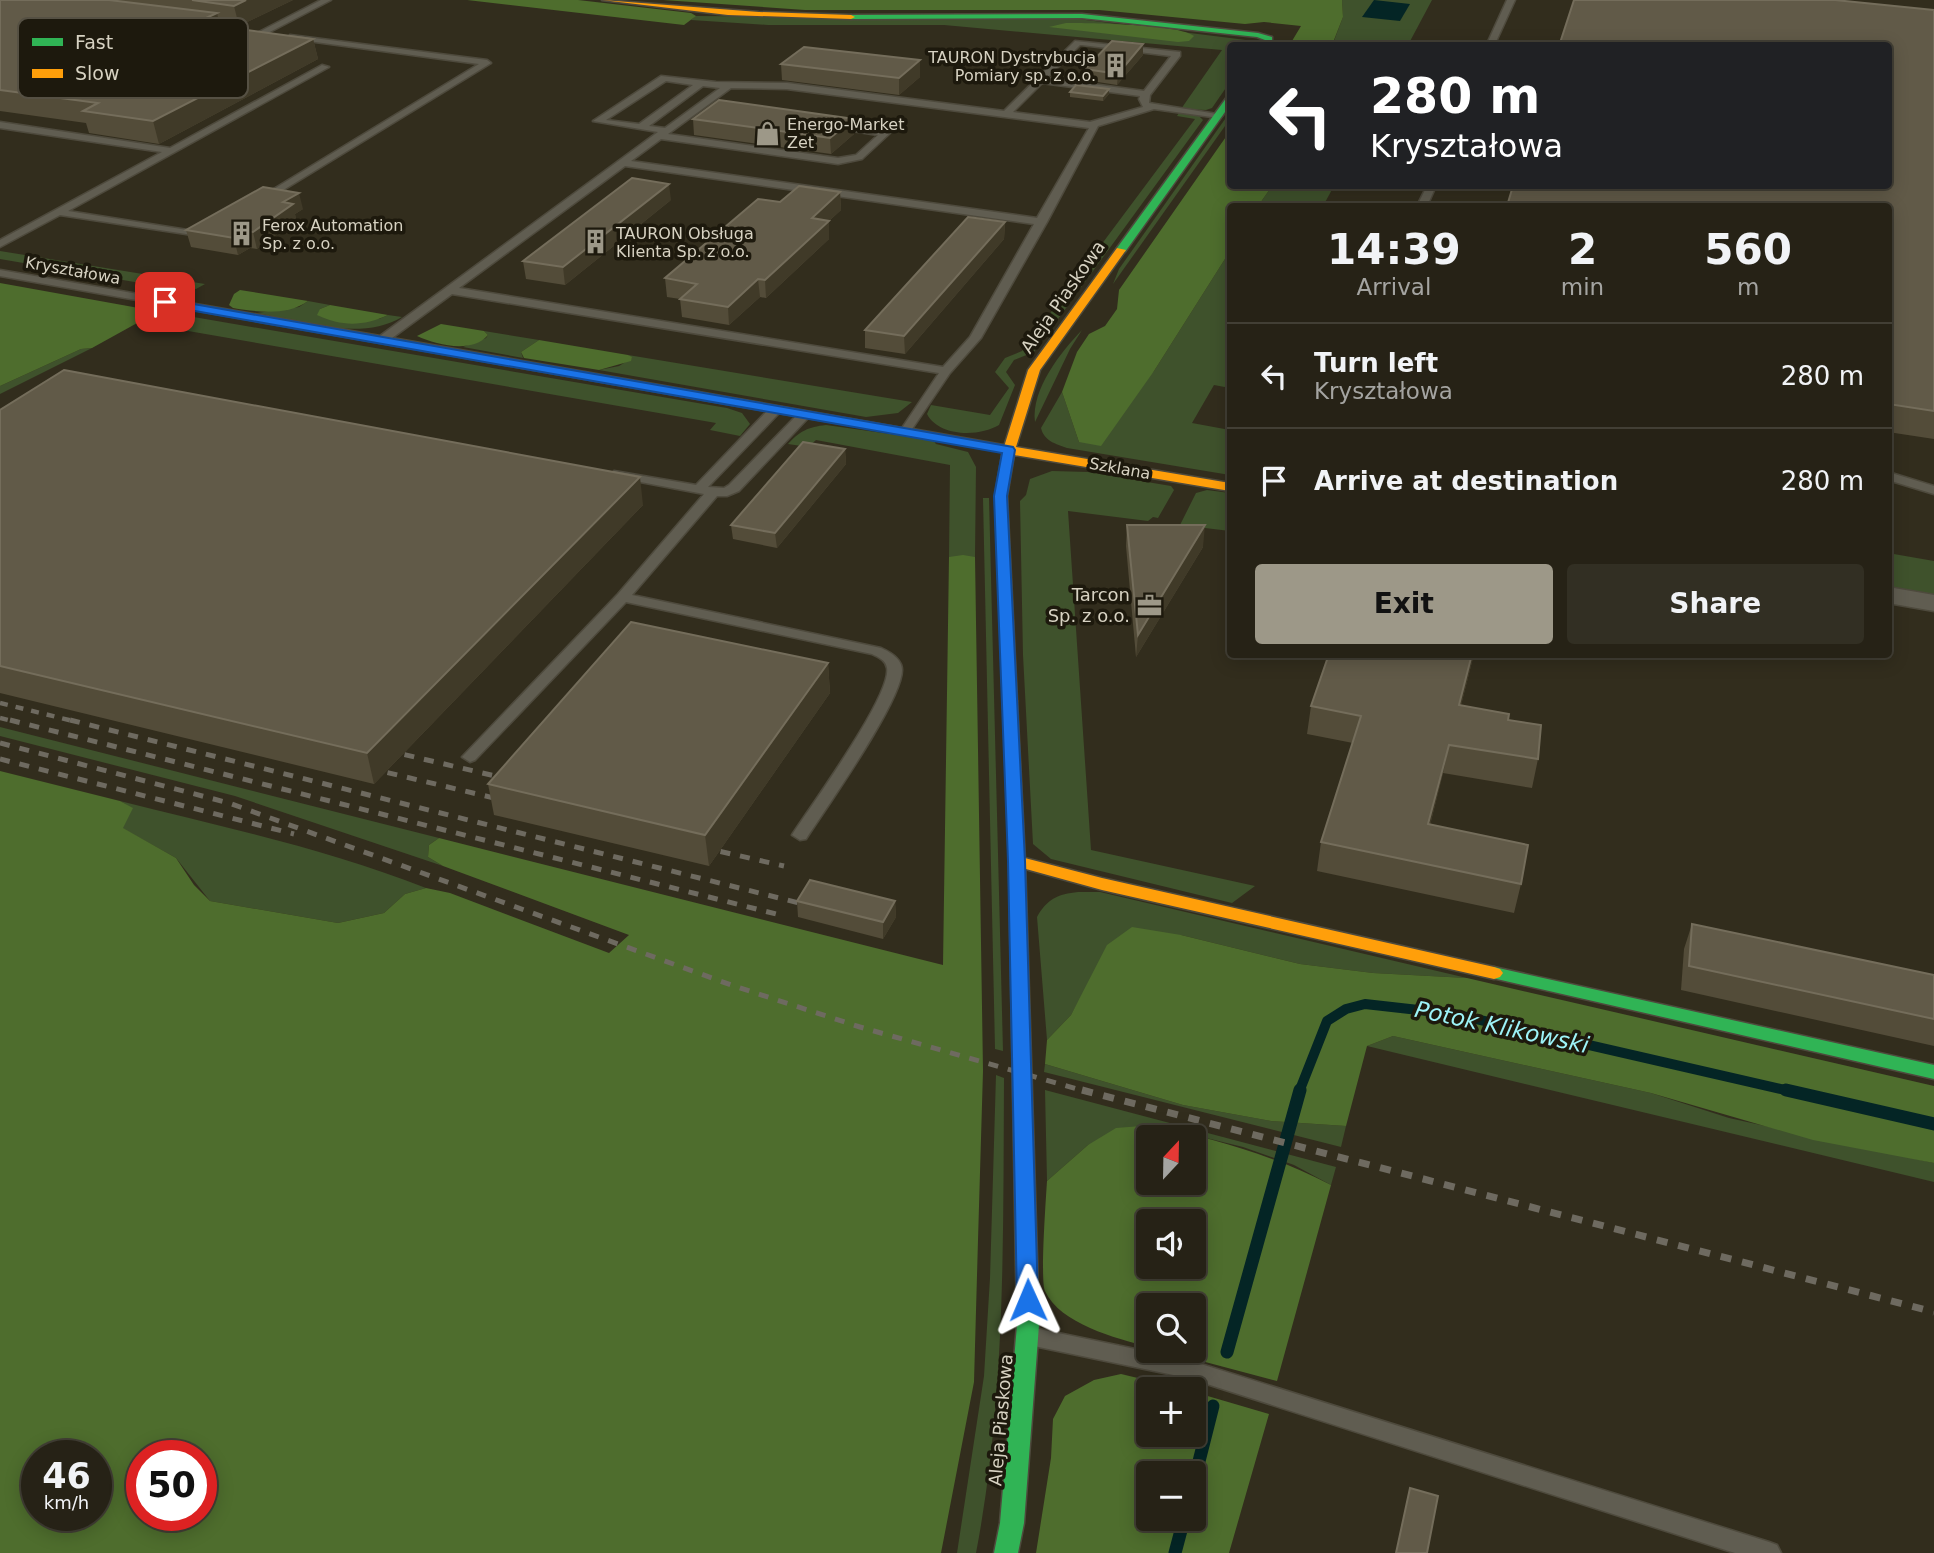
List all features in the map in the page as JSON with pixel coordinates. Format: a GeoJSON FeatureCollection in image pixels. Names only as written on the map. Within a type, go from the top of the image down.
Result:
{"type":"FeatureCollection","features":[{"type":"Feature","properties":{"kind":"main road"},"geometry":{"type":"LineString","coordinates":[[606,0],[697,11],[797,17],[1039,15],[1124,19],[1258,34],[1269,42]]}},
{"type":"Feature","properties":{"kind":"main road","name":"Aleja Piaskowa"},"geometry":{"type":"LineString","coordinates":[[1006,1553],[1012,1523],[1028,1335],[1017,861],[1000,496],[1009,450],[1034,370],[1227,103]]}},
{"type":"Feature","properties":{"kind":"main road","name":"Szklana"},"geometry":{"type":"LineString","coordinates":[[1009,450],[1227,486]]}},
{"type":"Feature","properties":{"kind":"main road"},"geometry":{"type":"LineString","coordinates":[[1017,861],[1102,884],[1934,1072]]}},
{"type":"Feature","properties":{"kind":"street"},"geometry":{"type":"LineString","coordinates":[[1892,596],[1934,603]]}},
{"type":"Feature","properties":{"kind":"lane"},"geometry":{"type":"LineString","coordinates":[[261,33],[327,0]]}},
{"type":"Feature","properties":{"kind":"lane"},"geometry":{"type":"LineString","coordinates":[[1492,42],[1511,0]]}},
{"type":"Feature","properties":{"kind":"lane"},"geometry":{"type":"LineString","coordinates":[[248,31],[487,63],[254,204]]}},
{"type":"Feature","properties":{"kind":"lane"},"geometry":{"type":"LineString","coordinates":[[1006,114],[1078,43],[1177,54],[1146,93],[1143,99],[1145,105],[1150,108]]}},
{"type":"Feature","properties":{"kind":"lane"},"geometry":{"type":"LineString","coordinates":[[0,244],[325,67]]}},
{"type":"Feature","properties":{"kind":"lane"},"geometry":{"type":"LineString","coordinates":[[822,123],[885,133],[859,157],[838,161],[663,134],[598,121],[660,78],[729,85],[776,85],[1091,125],[1150,108],[1219,115]]}},
{"type":"Feature","properties":{"kind":"lane"},"geometry":{"type":"LineString","coordinates":[[1040,80],[1146,93]]}},
{"type":"Feature","properties":{"kind":"lane"},"geometry":{"type":"LineString","coordinates":[[640,128],[701,83]]}},
{"type":"Feature","properties":{"kind":"lane"},"geometry":{"type":"LineString","coordinates":[[382,340],[729,85]]}},
{"type":"Feature","properties":{"kind":"lane"},"geometry":{"type":"LineString","coordinates":[[700,107],[713,109]]}},
{"type":"Feature","properties":{"kind":"lane"},"geometry":{"type":"LineString","coordinates":[[0,125],[174,151]]}},
{"type":"Feature","properties":{"kind":"lane"},"geometry":{"type":"LineString","coordinates":[[906,430],[946,371],[975,338],[1093,132],[1094,127],[1091,125]]}},
{"type":"Feature","properties":{"kind":"lane"},"geometry":{"type":"LineString","coordinates":[[622,163],[1042,222]]}},
{"type":"Feature","properties":{"kind":"lane"},"geometry":{"type":"LineString","coordinates":[[57,212],[202,235],[213,229]]}},
{"type":"Feature","properties":{"kind":"lane","name":"Kryształowa"},"geometry":{"type":"LineString","coordinates":[[0,273],[1009,450]]}},
{"type":"Feature","properties":{"kind":"lane"},"geometry":{"type":"LineString","coordinates":[[450,290],[946,371]]}},
{"type":"Feature","properties":{"kind":"lane"},"geometry":{"type":"LineString","coordinates":[[699,489],[776,409]]}},
{"type":"Feature","properties":{"kind":"lane"},"geometry":{"type":"LineString","coordinates":[[603,471],[713,492],[727,492],[734,488],[805,414]]}},
{"type":"Feature","properties":{"kind":"lane"},"geometry":{"type":"LineString","coordinates":[[1892,477],[1934,491]]}},
{"type":"Feature","properties":{"kind":"lane"},"geometry":{"type":"LineString","coordinates":[[470,757],[623,597],[713,492]]}},
{"type":"Feature","properties":{"kind":"lane"},"geometry":{"type":"LineString","coordinates":[[623,597],[876,651],[891,661],[895,671],[893,683],[865,733],[800,835]]}},
{"type":"Feature","properties":{"kind":"lane"},"geometry":{"type":"LineString","coordinates":[[1028,1335],[1188,1368],[1769,1553]]}},
{"type":"Feature","properties":{"kind":"green space"},"geometry":{"type":"Polygon","coordinates":[[[467,0],[578,0],[691,13],[696,16],[684,25],[467,0]]]}},
{"type":"Feature","properties":{"kind":"green space"},"geometry":{"type":"Polygon","coordinates":[[[663,0],[1342,0],[1343,17],[1333,42],[1291,42],[1301,26],[1264,22],[1245,24],[1099,10],[805,10],[663,0]]]}},
{"type":"Feature","properties":{"kind":"green space"},"geometry":{"type":"Polygon","coordinates":[[[1342,0],[1432,0],[1410,42],[1334,42],[1343,17],[1342,0]]]}},
{"type":"Feature","properties":{"kind":"green space"},"geometry":{"type":"Polygon","coordinates":[[[695,16],[1078,19],[1254,42],[1227,42],[1227,86],[1212,108],[1206,110],[1181,109],[1222,50],[944,25],[768,25],[691,20],[695,16]]]}},
{"type":"Feature","properties":{"kind":"green space"},"geometry":{"type":"Polygon","coordinates":[[[1066,23],[1153,27],[1194,36],[1189,41],[1178,42],[1049,27],[1066,23]]]}},
{"type":"Feature","properties":{"kind":"green space"},"geometry":{"type":"Polygon","coordinates":[[[1179,113],[1199,116],[1203,120],[1034,352],[1014,360],[1006,372],[1015,385],[999,425],[981,432],[960,433],[933,422],[927,414],[931,405],[990,415],[1009,388],[995,372],[1005,358],[1022,351],[1195,119],[1177,116],[1179,113]]]}},
{"type":"Feature","properties":{"kind":"green space"},"geometry":{"type":"Polygon","coordinates":[[[1227,116],[1227,123],[1113,284],[1119,269],[1227,116]]]}},
{"type":"Feature","properties":{"kind":"green space"},"geometry":{"type":"Polygon","coordinates":[[[1227,135],[1227,189],[1270,189],[1260,203],[1227,203],[1227,256],[1154,371],[1101,446],[1079,442],[1062,392],[1077,352],[1089,334],[1105,326],[1117,309],[1119,290],[1227,135]]]}},
{"type":"Feature","properties":{"kind":"green space"},"geometry":{"type":"Polygon","coordinates":[[[1270,189],[1332,189],[1325,203],[1260,203],[1270,189]]]}},
{"type":"Feature","properties":{"kind":"green space"},"geometry":{"type":"Polygon","coordinates":[[[0,251],[205,284],[196,289],[157,282],[152,285],[0,259],[0,251]]]}},
{"type":"Feature","properties":{"kind":"green space"},"geometry":{"type":"Polygon","coordinates":[[[1227,256],[1227,387],[1214,385],[1192,423],[1227,429],[1227,475],[1067,448],[1048,439],[1043,432],[1041,428],[1062,392],[1079,442],[1154,371],[1227,256]]]}},
{"type":"Feature","properties":{"kind":"green space"},"geometry":{"type":"Polygon","coordinates":[[[0,283],[161,312],[92,348],[81,349],[0,386],[0,283]]]}},
{"type":"Feature","properties":{"kind":"green space"},"geometry":{"type":"Polygon","coordinates":[[[240,290],[308,301],[282,311],[233,308],[229,305],[234,294],[240,290]]]}},
{"type":"Feature","properties":{"kind":"green space"},"geometry":{"type":"Polygon","coordinates":[[[308,301],[330,305],[320,309],[379,319],[388,315],[402,317],[386,324],[350,329],[257,313],[299,307],[308,301]]]}},
{"type":"Feature","properties":{"kind":"green space"},"geometry":{"type":"Polygon","coordinates":[[[330,305],[388,315],[353,324],[335,322],[317,315],[320,309],[330,305]]]}},
{"type":"Feature","properties":{"kind":"green space"},"geometry":{"type":"Polygon","coordinates":[[[182,315],[727,408],[742,413],[750,424],[740,436],[710,430],[716,423],[165,327],[182,315]]]}},
{"type":"Feature","properties":{"kind":"green space"},"geometry":{"type":"Polygon","coordinates":[[[441,324],[484,331],[488,335],[481,341],[464,346],[444,345],[417,336],[441,324]]]}},
{"type":"Feature","properties":{"kind":"green space"},"geometry":{"type":"Polygon","coordinates":[[[1082,330],[1035,422],[1038,397],[1049,372],[1082,330]]]}},
{"type":"Feature","properties":{"kind":"green space"},"geometry":{"type":"Polygon","coordinates":[[[484,331],[539,340],[521,352],[523,358],[463,347],[486,338],[488,335],[484,331]]]}},
{"type":"Feature","properties":{"kind":"green space"},"geometry":{"type":"Polygon","coordinates":[[[539,340],[632,357],[631,361],[599,370],[524,358],[521,352],[539,340]]]}},
{"type":"Feature","properties":{"kind":"green space"},"geometry":{"type":"Polygon","coordinates":[[[92,348],[0,394],[0,386],[81,349],[92,348]]]}},
{"type":"Feature","properties":{"kind":"green space"},"geometry":{"type":"Polygon","coordinates":[[[628,355],[912,402],[898,413],[866,417],[599,370],[619,366],[632,358],[628,355]]]}},
{"type":"Feature","properties":{"kind":"green space"},"geometry":{"type":"Polygon","coordinates":[[[826,425],[933,440],[936,444],[968,452],[976,467],[975,557],[949,557],[950,465],[816,440],[808,447],[788,444],[805,430],[826,425]]]}},
{"type":"Feature","properties":{"kind":"green space"},"geometry":{"type":"Polygon","coordinates":[[[1052,471],[1088,472],[1171,486],[1174,490],[1158,518],[1153,517],[1148,521],[1068,511],[1091,850],[1255,886],[1232,903],[1051,859],[1033,844],[1023,655],[1020,501],[1026,495],[1030,479],[1052,471]]]}},
{"type":"Feature","properties":{"kind":"green space"},"geometry":{"type":"Polygon","coordinates":[[[1207,490],[1227,493],[1227,531],[1180,525],[1196,493],[1207,490]]]}},
{"type":"Feature","properties":{"kind":"green space"},"geometry":{"type":"Polygon","coordinates":[[[983,498],[989,498],[1003,1051],[995,1049],[983,498]]]}},
{"type":"Feature","properties":{"kind":"green space"},"geometry":{"type":"Polygon","coordinates":[[[1892,554],[1934,561],[1934,595],[1892,588],[1892,554]]]}},
{"type":"Feature","properties":{"kind":"green space"},"geometry":{"type":"Polygon","coordinates":[[[963,555],[975,557],[983,1071],[974,1382],[941,1553],[0,1553],[0,771],[120,801],[133,808],[123,828],[176,858],[194,885],[210,901],[338,923],[384,913],[405,894],[426,888],[450,893],[609,953],[629,935],[443,866],[428,857],[429,845],[439,838],[943,965],[949,557],[963,555]]]}},
{"type":"Feature","properties":{"kind":"green space"},"geometry":{"type":"Polygon","coordinates":[[[0,727],[439,838],[429,845],[428,857],[443,866],[235,796],[0,736],[0,727]]]}},
{"type":"Feature","properties":{"kind":"green space"},"geometry":{"type":"Polygon","coordinates":[[[120,801],[313,850],[426,888],[405,894],[384,913],[338,923],[210,901],[176,858],[122,828],[132,808],[120,801]]]}},
{"type":"Feature","properties":{"kind":"green space"},"geometry":{"type":"Polygon","coordinates":[[[1078,892],[1100,892],[1467,978],[1373,973],[1300,964],[1181,935],[1089,983],[1071,1015],[1047,1040],[1037,917],[1054,898],[1078,892]]]}},
{"type":"Feature","properties":{"kind":"green space"},"geometry":{"type":"Polygon","coordinates":[[[1132,927],[1181,935],[1300,964],[1373,973],[1467,978],[1934,1086],[1934,1163],[1813,1140],[1651,1093],[1393,1036],[1367,1046],[1346,1126],[1271,1121],[1183,1105],[1045,1064],[1047,1040],[1071,1015],[1107,945],[1132,927]]]}},
{"type":"Feature","properties":{"kind":"green space"},"geometry":{"type":"Polygon","coordinates":[[[1393,1036],[1651,1093],[1729,1118],[1934,1163],[1934,1182],[1367,1046],[1393,1036]]]}},
{"type":"Feature","properties":{"kind":"green space"},"geometry":{"type":"Polygon","coordinates":[[[1045,1064],[1183,1105],[1271,1121],[1346,1126],[1341,1147],[1044,1072],[1045,1064]]]}},
{"type":"Feature","properties":{"kind":"green space"},"geometry":{"type":"Polygon","coordinates":[[[996,1075],[1004,1078],[1003,1257],[998,1376],[986,1494],[976,1553],[957,1553],[984,1376],[996,1075]]]}},
{"type":"Feature","properties":{"kind":"green space"},"geometry":{"type":"Polygon","coordinates":[[[1045,1090],[1177,1125],[1136,1125],[1136,1130],[1088,1145],[1047,1181],[1045,1090]]]}},
{"type":"Feature","properties":{"kind":"green space"},"geometry":{"type":"Polygon","coordinates":[[[1136,1126],[1136,1195],[1206,1195],[1206,1138],[1266,1157],[1331,1185],[1277,1381],[1206,1362],[1206,1293],[1136,1293],[1136,1343],[1090,1328],[1052,1303],[1044,1284],[1047,1181],[1088,1145],[1116,1128],[1136,1126]]]}},
{"type":"Feature","properties":{"kind":"green space"},"geometry":{"type":"Polygon","coordinates":[[[1206,1133],[1336,1167],[1331,1185],[1294,1165],[1243,1147],[1206,1138],[1206,1133]]]}},
{"type":"Feature","properties":{"kind":"green space"},"geometry":{"type":"Polygon","coordinates":[[[1121,1374],[1136,1378],[1136,1447],[1206,1447],[1206,1396],[1269,1414],[1229,1553],[1036,1553],[1051,1458],[1053,1419],[1065,1396],[1094,1380],[1121,1374]]]}},
{"type":"Feature","properties":{"kind":"water"},"geometry":{"type":"Polygon","coordinates":[[[1374,0],[1410,4],[1400,21],[1362,17],[1374,0]]]}},
{"type":"Feature","properties":{"kind":"building"},"geometry":{"type":"Polygon","coordinates":[[[0,0],[109,0],[217,13],[206,18],[18,18],[18,92],[0,90],[0,0]]]}},
{"type":"Feature","properties":{"kind":"building"},"geometry":{"type":"Polygon","coordinates":[[[192,0],[246,0],[234,6],[192,0]]]}},
{"type":"Feature","properties":{"kind":"building"},"geometry":{"type":"Polygon","coordinates":[[[1574,0],[1835,0],[1934,10],[1934,411],[1892,405],[1892,203],[1508,203],[1512,189],[1892,189],[1892,42],[1560,42],[1574,0]]]}},
{"type":"Feature","properties":{"kind":"building"},"geometry":{"type":"Polygon","coordinates":[[[248,30],[313,39],[248,72],[248,30]]]}},
{"type":"Feature","properties":{"kind":"building"},"geometry":{"type":"Polygon","coordinates":[[[1112,41],[1143,44],[1118,74],[1085,69],[1112,41]]]}},
{"type":"Feature","properties":{"kind":"building"},"geometry":{"type":"Polygon","coordinates":[[[804,47],[920,60],[899,78],[781,64],[804,47]]]}},
{"type":"Feature","properties":{"kind":"building"},"geometry":{"type":"Polygon","coordinates":[[[1076,85],[1109,89],[1103,96],[1070,92],[1076,85]]]}},
{"type":"Feature","properties":{"kind":"building"},"geometry":{"type":"Polygon","coordinates":[[[60,98],[198,98],[153,121],[83,111],[98,103],[60,98]]]}},
{"type":"Feature","properties":{"kind":"building"},"geometry":{"type":"Polygon","coordinates":[[[719,100],[854,119],[830,138],[693,119],[719,100]]]}},
{"type":"Feature","properties":{"kind":"building"},"geometry":{"type":"Polygon","coordinates":[[[632,178],[669,184],[563,267],[523,261],[632,178]]]}},
{"type":"Feature","properties":{"kind":"building"},"geometry":{"type":"Polygon","coordinates":[[[799,186],[840,192],[812,218],[829,221],[765,280],[758,279],[728,307],[680,299],[697,284],[665,278],[758,199],[780,202],[799,186]]]}},
{"type":"Feature","properties":{"kind":"building"},"geometry":{"type":"Polygon","coordinates":[[[263,187],[299,193],[283,202],[293,204],[253,232],[246,231],[234,238],[186,230],[263,187]]]}},
{"type":"Feature","properties":{"kind":"building"},"geometry":{"type":"Polygon","coordinates":[[[968,217],[1005,222],[904,336],[865,330],[968,217]]]}},
{"type":"Feature","properties":{"kind":"building"},"geometry":{"type":"Polygon","coordinates":[[[64,370],[640,477],[367,753],[0,666],[0,410],[64,370]]]}},
{"type":"Feature","properties":{"kind":"building"},"geometry":{"type":"Polygon","coordinates":[[[803,442],[845,449],[775,533],[731,525],[803,442]]]}},
{"type":"Feature","properties":{"kind":"building","name":"Tarcon Sp. z o.o."},"geometry":{"type":"Polygon","coordinates":[[[1127,525],[1205,525],[1138,635],[1127,525]]]}},
{"type":"Feature","properties":{"kind":"building"},"geometry":{"type":"Polygon","coordinates":[[[631,622],[828,663],[705,835],[488,784],[631,622]]]}},
{"type":"Feature","properties":{"kind":"building"},"geometry":{"type":"Polygon","coordinates":[[[1328,658],[1471,658],[1459,705],[1509,714],[1508,720],[1541,725],[1538,759],[1449,745],[1428,824],[1528,845],[1521,884],[1321,842],[1361,716],[1311,706],[1328,658]]]}},
{"type":"Feature","properties":{"kind":"building"},"geometry":{"type":"Polygon","coordinates":[[[810,880],[895,901],[883,922],[797,901],[810,880]]]}},
{"type":"Feature","properties":{"kind":"building"},"geometry":{"type":"Polygon","coordinates":[[[1692,924],[1934,975],[1934,1019],[1689,966],[1692,924]]]}},
{"type":"Feature","properties":{"kind":"building"},"geometry":{"type":"Polygon","coordinates":[[[1410,1488],[1438,1496],[1427,1553],[1396,1553],[1410,1488]]]}},
{"type":"Feature","properties":{"kind":"waterway","name":"Potok Klikowski"},"geometry":{"type":"LineString","coordinates":[[1299,1092],[1327,1021],[1346,1009],[1365,1004],[1454,1014],[1794,1092]]}},
{"type":"Feature","properties":{"kind":"waterway","name":"Potok Klikowski"},"geometry":{"type":"LineString","coordinates":[[1227,1352],[1300,1090]]}},
{"type":"Feature","properties":{"kind":"waterway","name":"Potok Klikowski"},"geometry":{"type":"LineString","coordinates":[[1786,1090],[1934,1124]]}},
{"type":"Feature","properties":{"kind":"waterway","name":"Potok Klikowski"},"geometry":{"type":"LineString","coordinates":[[1199,1461],[1213,1406]]}},
{"type":"Feature","properties":{"kind":"waterway","name":"Potok Klikowski"},"geometry":{"type":"LineString","coordinates":[[1175,1553],[1181,1531]]}},
{"type":"Feature","properties":{"kind":"railway"},"geometry":{"type":"LineString","coordinates":[[0,703],[77,722]]}},
{"type":"Feature","properties":{"kind":"railway"},"geometry":{"type":"LineString","coordinates":[[0,718],[17,722]]}},
{"type":"Feature","properties":{"kind":"railway"},"geometry":{"type":"LineString","coordinates":[[10,720],[784,916]]}},
{"type":"Feature","properties":{"kind":"railway"},"geometry":{"type":"LineString","coordinates":[[70,720],[815,907]]}},
{"type":"Feature","properties":{"kind":"railway"},"geometry":{"type":"LineString","coordinates":[[0,743],[229,803],[734,986],[860,1027],[1088,1092]]}},
{"type":"Feature","properties":{"kind":"railway"},"geometry":{"type":"LineString","coordinates":[[385,750],[512,780]]}},
{"type":"Feature","properties":{"kind":"railway"},"geometry":{"type":"LineString","coordinates":[[0,759],[294,834]]}},
{"type":"Feature","properties":{"kind":"railway"},"geometry":{"type":"LineString","coordinates":[[368,768],[511,802]]}},
{"type":"Feature","properties":{"kind":"railway"},"geometry":{"type":"LineString","coordinates":[[701,847],[784,866]]}},
{"type":"Feature","properties":{"kind":"railway"},"geometry":{"type":"LineString","coordinates":[[1082,1090],[1934,1312]]}},
{"type":"Feature","properties":{"kind":"traffic: fast"},"geometry":{"type":"LineString","coordinates":[[851,17],[1082,16],[1258,35],[1269,39],[1269,42]]}},
{"type":"Feature","properties":{"kind":"traffic: fast"},"geometry":{"type":"LineString","coordinates":[[1121,250],[1227,103]]}},
{"type":"Feature","properties":{"kind":"traffic: fast"},"geometry":{"type":"LineString","coordinates":[[1006,1553],[1012,1523],[1028,1325],[1017,861],[1010,701]]}},
{"type":"Feature","properties":{"kind":"traffic: fast"},"geometry":{"type":"LineString","coordinates":[[1494,973],[1934,1072]]}},
{"type":"Feature","properties":{"kind":"traffic: slow"},"geometry":{"type":"LineString","coordinates":[[606,0],[728,12],[851,17]]}},
{"type":"Feature","properties":{"kind":"traffic: slow"},"geometry":{"type":"LineString","coordinates":[[1010,701],[1001,496],[1009,450],[1034,370],[1121,250]]}},
{"type":"Feature","properties":{"kind":"traffic: slow"},"geometry":{"type":"LineString","coordinates":[[1009,450],[1227,486]]}},
{"type":"Feature","properties":{"kind":"traffic: slow"},"geometry":{"type":"LineString","coordinates":[[1017,861],[1102,884],[1494,973]]}},
{"type":"Feature","properties":{"kind":"place","name":"TAURON Dystrybucja Pomiary sp. z o.o."},"geometry":{"type":"Point","coordinates":[1116,66]}},
{"type":"Feature","properties":{"kind":"place","name":"Energo-Market Zet"},"geometry":{"type":"Point","coordinates":[767,133]}},
{"type":"Feature","properties":{"kind":"place","name":"Ferox Automation Sp. z o.o."},"geometry":{"type":"Point","coordinates":[242,234]}},
{"type":"Feature","properties":{"kind":"place","name":"TAURON Obsługa Klienta Sp. z o.o."},"geometry":{"type":"Point","coordinates":[596,242]}},
{"type":"Feature","properties":{"kind":"place","name":"Tarcon Sp. z o.o."},"geometry":{"type":"Point","coordinates":[1150,605]}},
{"type":"Feature","properties":{"kind":"route"},"geometry":{"type":"LineString","coordinates":[[165,302],[1009,450],[1000,496],[1017,861],[1028,1300]]}}]}
